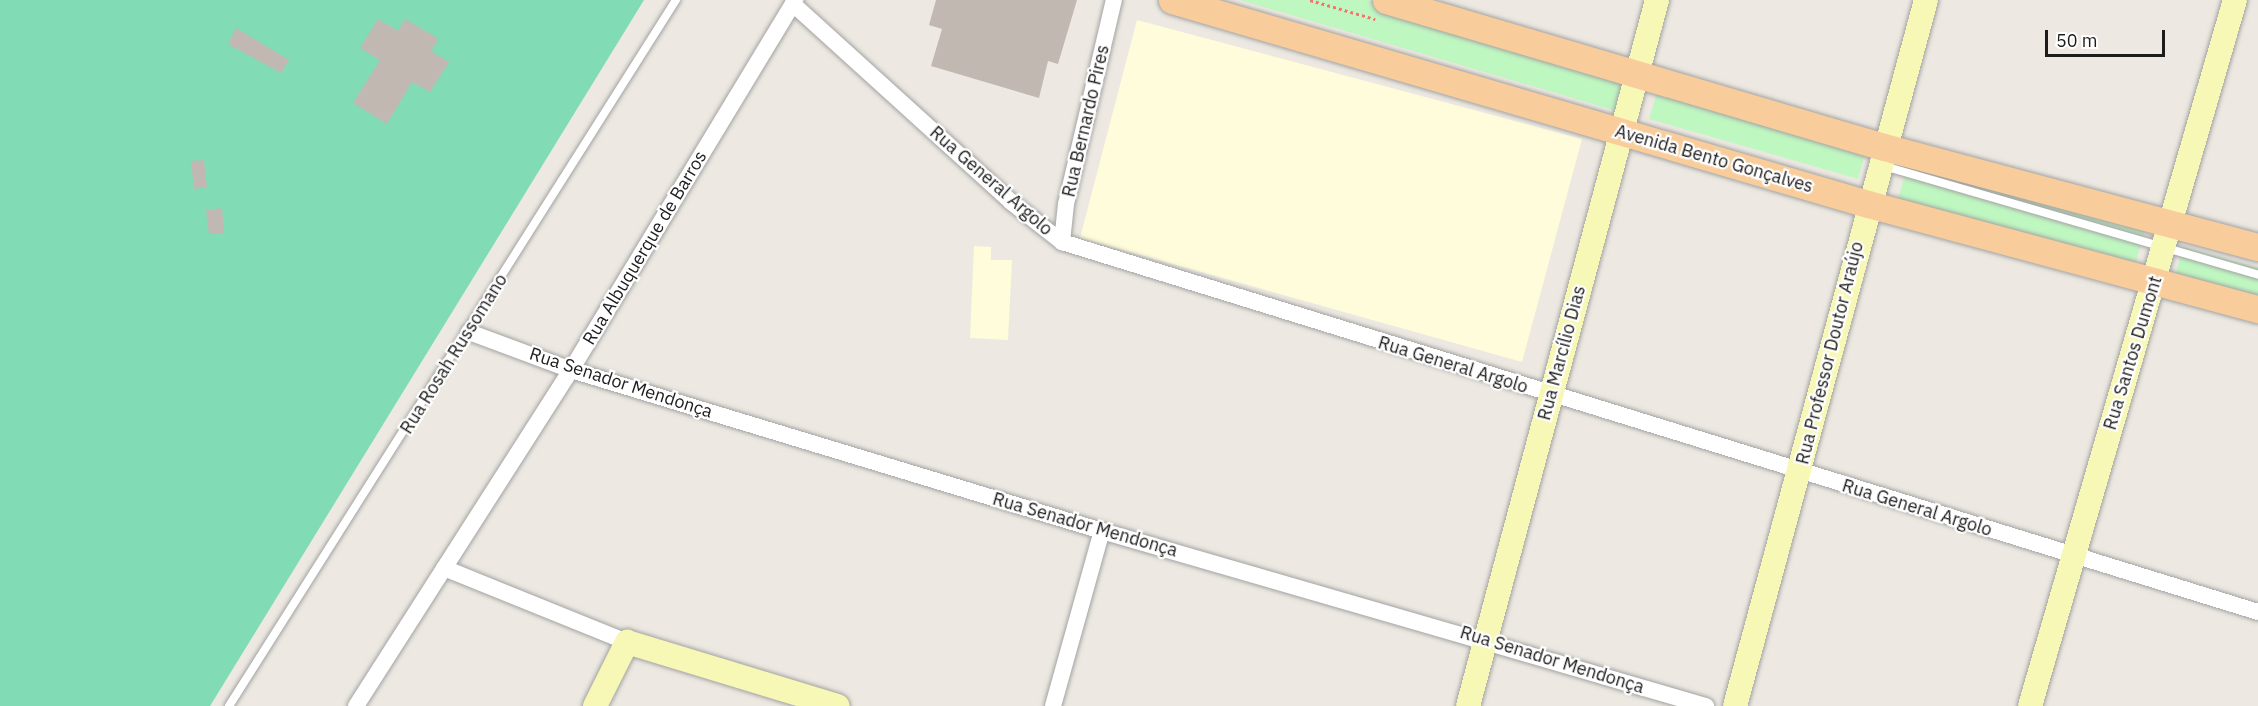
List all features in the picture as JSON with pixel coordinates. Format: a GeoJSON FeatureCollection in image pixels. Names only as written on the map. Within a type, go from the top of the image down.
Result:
{"type":"FeatureCollection","features":[{"type":"Feature","properties":{"kind":"main road","name":"Avenida Bento Gonçalves"},"geometry":{"type":"LineString","coordinates":[[1172,0],[1868,204],[2155,279],[2258,309]]}},
{"type":"Feature","properties":{"kind":"main road"},"geometry":{"type":"LineString","coordinates":[[1386,0],[1639,73],[1881,156],[2167,235],[2258,247]]}},
{"type":"Feature","properties":{"kind":"street","name":"Rua Bernardo Pires"},"geometry":{"type":"LineString","coordinates":[[1062,242],[1066,204],[1113,0]]}},
{"type":"Feature","properties":{"kind":"street","name":"Rua Marcílio Dias"},"geometry":{"type":"LineString","coordinates":[[1468,706],[1658,0]]}},
{"type":"Feature","properties":{"kind":"street","name":"Rua Professor Doutor Araújo"},"geometry":{"type":"LineString","coordinates":[[1735,706],[1799,472],[1868,204],[1926,0]]}},
{"type":"Feature","properties":{"kind":"street","name":"Rua Santos Dumont"},"geometry":{"type":"LineString","coordinates":[[2030,706],[2071,556],[2155,279],[2235,0]]}},
{"type":"Feature","properties":{"kind":"street","name":"Rua General Argolo"},"geometry":{"type":"LineString","coordinates":[[794,2],[1011,202],[1062,242],[1799,472],[2258,612]]}},
{"type":"Feature","properties":{"kind":"street","name":"Rua Albuquerque de Barros"},"geometry":{"type":"LineString","coordinates":[[356,706],[571,370],[794,2]]}},
{"type":"Feature","properties":{"kind":"street","name":"Rua Senador Mendonça"},"geometry":{"type":"LineString","coordinates":[[469,332],[571,370],[1102,531],[1487,640],[1706,706]]}},
{"type":"Feature","properties":{"kind":"street"},"geometry":{"type":"LineString","coordinates":[[1053,706],[1102,531]]}},
{"type":"Feature","properties":{"kind":"street"},"geometry":{"type":"LineString","coordinates":[[444,568],[627,642],[838,706]]}},
{"type":"Feature","properties":{"kind":"street"},"geometry":{"type":"LineString","coordinates":[[595,706],[627,642]]}},
{"type":"Feature","properties":{"kind":"lane","name":"Rua Rosah Russomano"},"geometry":{"type":"LineString","coordinates":[[229,706],[469,332],[676,0]]}},
{"type":"Feature","properties":{"kind":"lane"},"geometry":{"type":"LineString","coordinates":[[2167,235],[2258,275]]}},
{"type":"Feature","properties":{"kind":"shaded area"},"geometry":{"type":"Polygon","coordinates":[[[1137,20],[1582,139],[1522,362],[1080,238],[1137,20]]]}},
{"type":"Feature","properties":{"kind":"shaded area"},"geometry":{"type":"Polygon","coordinates":[[[974,246],[991,247],[991,260],[1012,260],[1008,340],[970,338],[974,246]]]}},
{"type":"Feature","properties":{"kind":"green space"},"geometry":{"type":"Polygon","coordinates":[[[0,0],[644,0],[210,706],[0,706],[0,0]]]}},
{"type":"Feature","properties":{"kind":"green space"},"geometry":{"type":"Polygon","coordinates":[[[1240,0],[1368,0],[1626,76],[1617,111],[1240,0]]]}},
{"type":"Feature","properties":{"kind":"green space"},"geometry":{"type":"Polygon","coordinates":[[[1659,86],[1867,146],[1858,179],[1649,119],[1659,86]]]}},
{"type":"Feature","properties":{"kind":"green space"},"geometry":{"type":"Polygon","coordinates":[[[1910,158],[2146,227],[2134,268],[1898,198],[1910,158]]]}},
{"type":"Feature","properties":{"kind":"green space"},"geometry":{"type":"Polygon","coordinates":[[[2183,247],[2258,268],[2258,308],[2173,284],[2183,247]]]}},
{"type":"Feature","properties":{"kind":"building"},"geometry":{"type":"Polygon","coordinates":[[[936,0],[1077,0],[1058,64],[1048,61],[1039,98],[931,66],[942,29],[929,25],[936,0]]]}},
{"type":"Feature","properties":{"kind":"building"},"geometry":{"type":"Polygon","coordinates":[[[378,19],[398,31],[405,19],[439,39],[431,51],[449,62],[430,92],[412,82],[387,124],[353,103],[380,60],[360,48],[378,19]]]}},
{"type":"Feature","properties":{"kind":"building"},"geometry":{"type":"Polygon","coordinates":[[[236,28],[289,60],[281,73],[228,44],[236,28]]]}},
{"type":"Feature","properties":{"kind":"building"},"geometry":{"type":"Polygon","coordinates":[[[204,160],[207,187],[194,189],[191,161],[204,160]]]}},
{"type":"Feature","properties":{"kind":"building"},"geometry":{"type":"Polygon","coordinates":[[[222,208],[224,233],[209,234],[206,210],[222,208]]]}}]}
